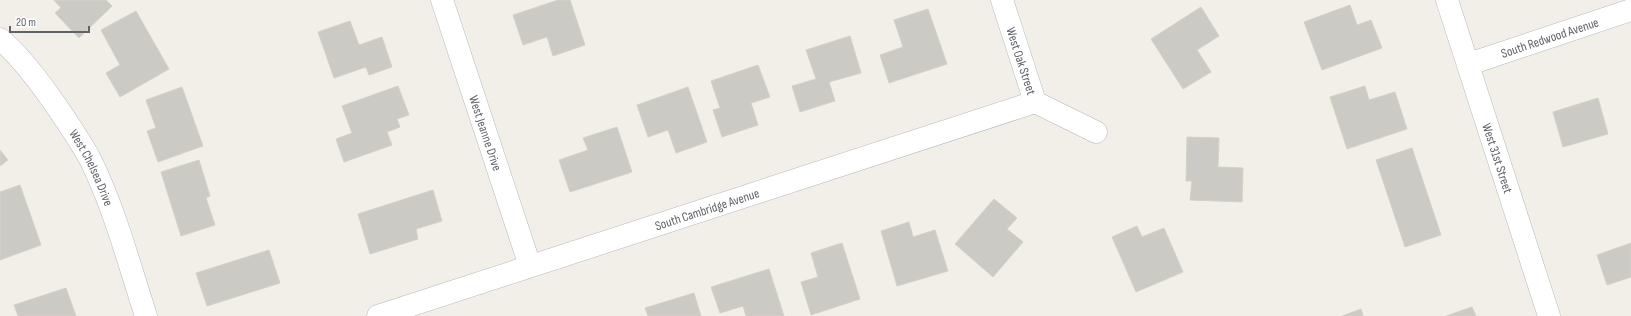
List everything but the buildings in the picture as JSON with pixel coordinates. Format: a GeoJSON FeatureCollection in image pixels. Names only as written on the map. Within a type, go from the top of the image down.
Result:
{"type":"FeatureCollection","features":[{"type":"Feature","properties":{"kind":"street","name":"West Jeanne Drive"},"geometry":{"type":"LineString","coordinates":[[442,0],[530,266]]}},
{"type":"Feature","properties":{"kind":"street","name":"West Oak Street"},"geometry":{"type":"LineString","coordinates":[[1002,0],[1035,102],[1096,132]]}},
{"type":"Feature","properties":{"kind":"street","name":"West 31st Street"},"geometry":{"type":"LineString","coordinates":[[1447,0],[1469,64],[1549,316]]}},
{"type":"Feature","properties":{"kind":"street","name":"South Redwood Avenue"},"geometry":{"type":"LineString","coordinates":[[1469,64],[1631,10]]}},
{"type":"Feature","properties":{"kind":"street","name":"West Chelsea Drive"},"geometry":{"type":"LineString","coordinates":[[0,39],[11,48],[41,84],[69,124],[91,161],[112,209],[146,316]]}},
{"type":"Feature","properties":{"kind":"street","name":"South Cambridge Avenue"},"geometry":{"type":"LineString","coordinates":[[378,316],[1035,102]]}}]}
